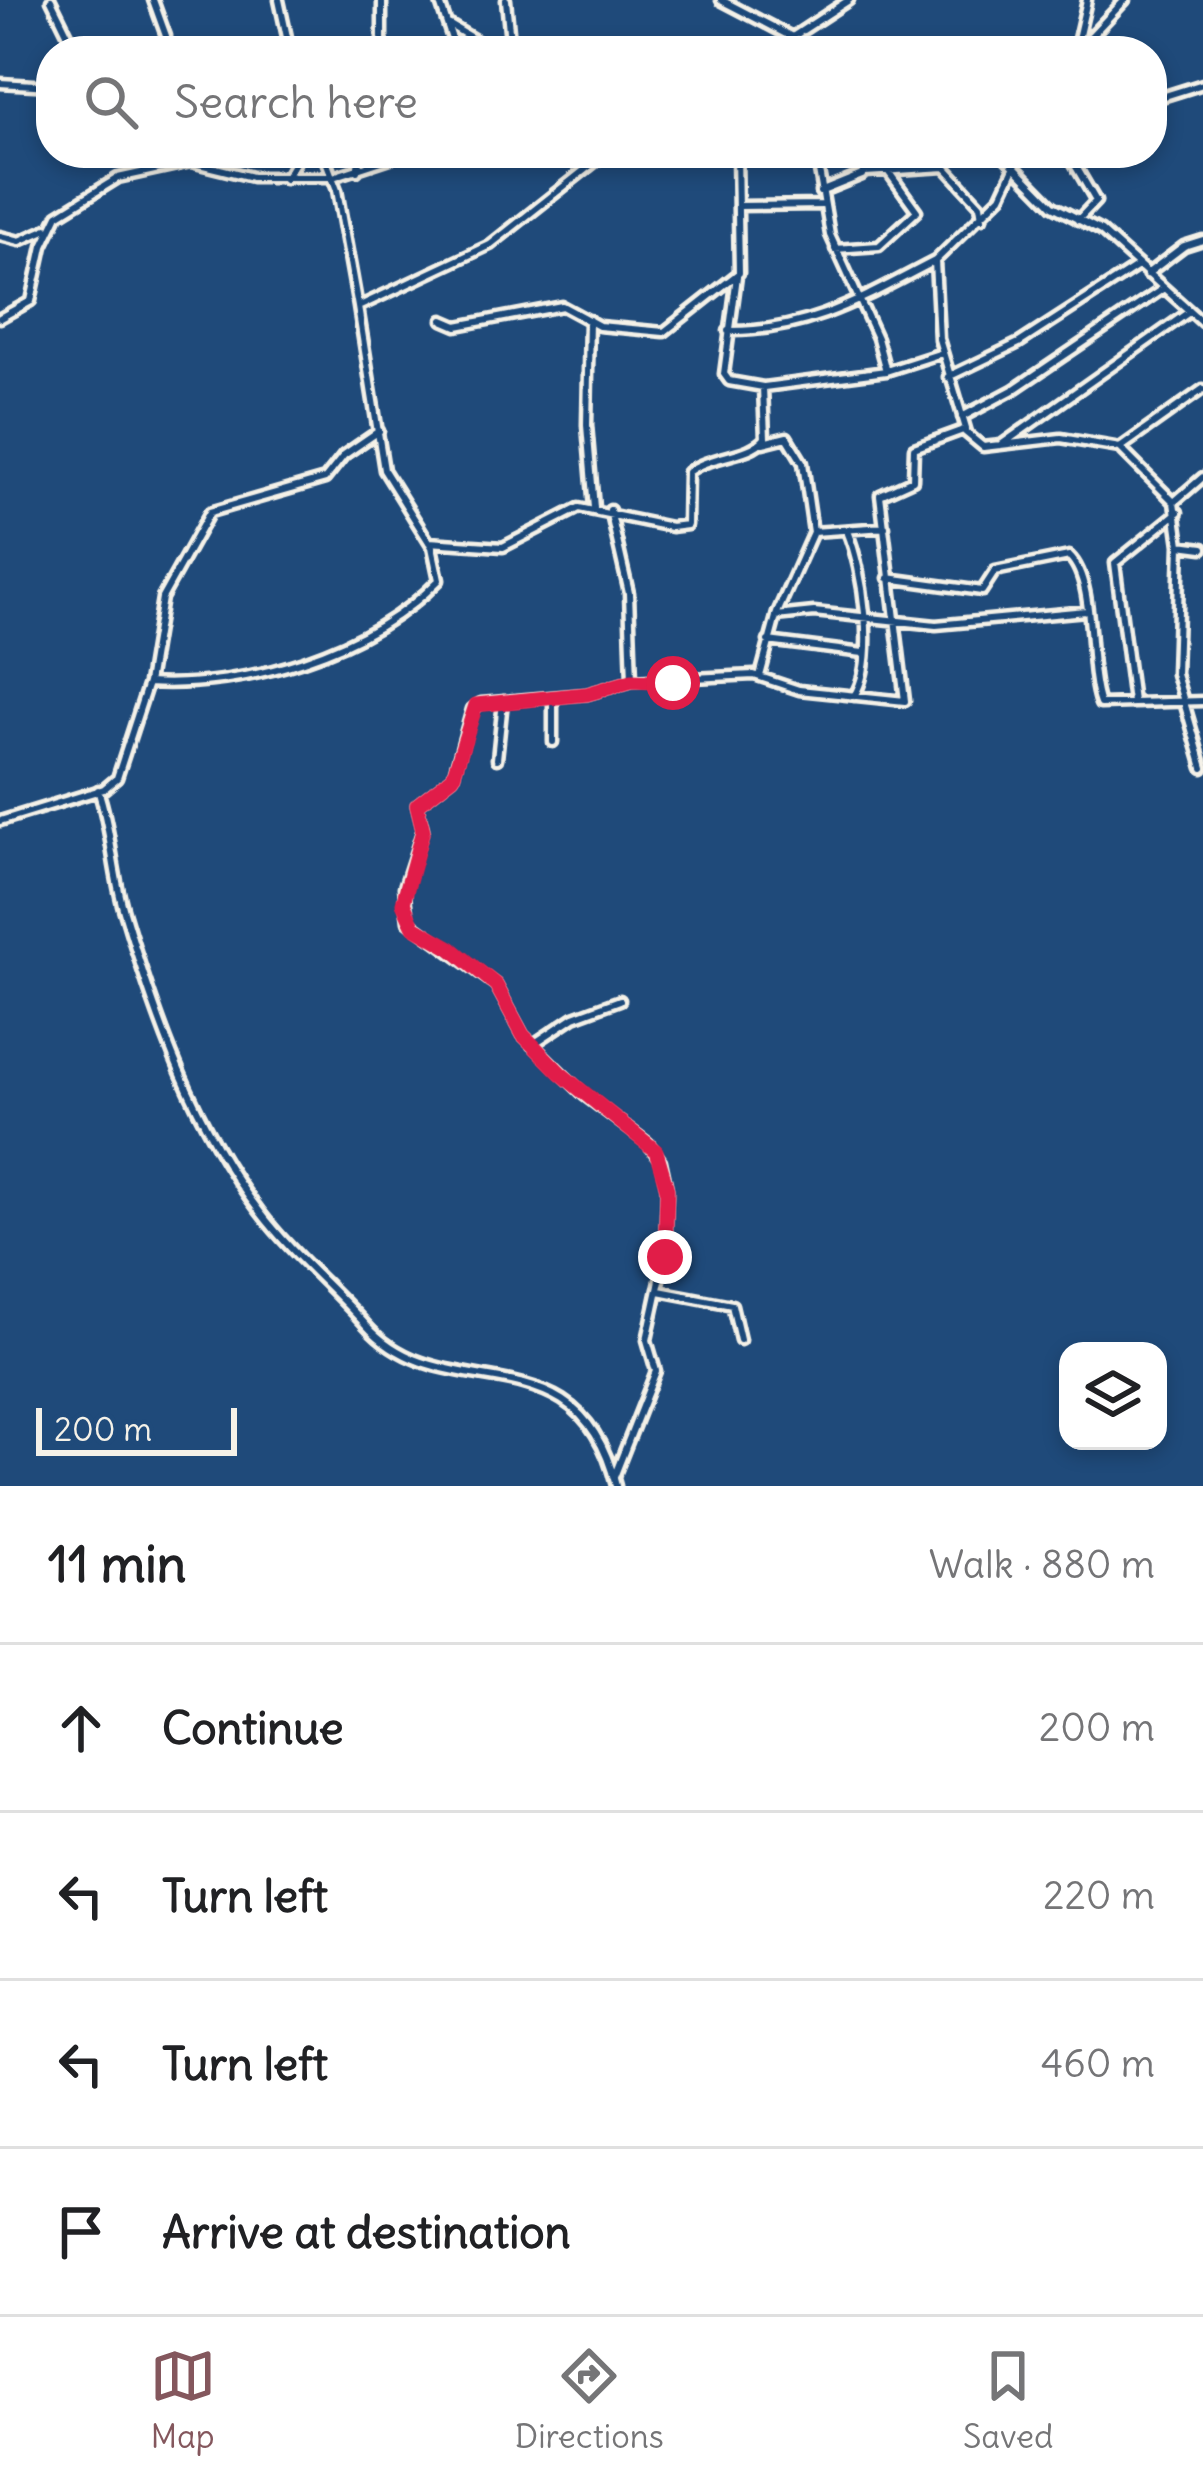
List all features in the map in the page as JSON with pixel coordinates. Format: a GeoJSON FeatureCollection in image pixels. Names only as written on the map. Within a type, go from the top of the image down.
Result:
{"type":"FeatureCollection","features":[{"type":"Feature","properties":{"kind":"street"},"geometry":{"type":"LineString","coordinates":[[51,0],[69,36]]}},
{"type":"Feature","properties":{"kind":"street"},"geometry":{"type":"LineString","coordinates":[[153,0],[166,36]]}},
{"type":"Feature","properties":{"kind":"street"},"geometry":{"type":"LineString","coordinates":[[279,0],[287,36]]}},
{"type":"Feature","properties":{"kind":"street"},"geometry":{"type":"LineString","coordinates":[[382,0],[382,36]]}},
{"type":"Feature","properties":{"kind":"street"},"geometry":{"type":"LineString","coordinates":[[439,0],[452,36]]}},
{"type":"Feature","properties":{"kind":"street"},"geometry":{"type":"LineString","coordinates":[[506,0],[510,36]]}},
{"type":"Feature","properties":{"kind":"street"},"geometry":{"type":"LineString","coordinates":[[721,0],[785,36]]}},
{"type":"Feature","properties":{"kind":"street"},"geometry":{"type":"LineString","coordinates":[[795,36],[849,0]]}},
{"type":"Feature","properties":{"kind":"street"},"geometry":{"type":"LineString","coordinates":[[1082,36],[1088,0]]}},
{"type":"Feature","properties":{"kind":"street"},"geometry":{"type":"LineString","coordinates":[[1092,36],[1125,0]]}},
{"type":"Feature","properties":{"kind":"street"},"geometry":{"type":"LineString","coordinates":[[448,24],[468,36]]}},
{"type":"Feature","properties":{"kind":"street"},"geometry":{"type":"LineString","coordinates":[[0,83],[36,85]]}},
{"type":"Feature","properties":{"kind":"street"},"geometry":{"type":"LineString","coordinates":[[1167,95],[1203,84]]}},
{"type":"Feature","properties":{"kind":"street"},"geometry":{"type":"LineString","coordinates":[[0,318],[31,301],[50,227],[61,213],[118,178],[159,168]]}},
{"type":"Feature","properties":{"kind":"street"},"geometry":{"type":"LineString","coordinates":[[220,168],[285,179],[333,177],[365,168]]}},
{"type":"Feature","properties":{"kind":"street"},"geometry":{"type":"LineString","coordinates":[[285,179],[292,168]]}},
{"type":"Feature","properties":{"kind":"street"},"geometry":{"type":"LineString","coordinates":[[148,683],[260,677],[354,637],[439,580],[429,542],[384,470],[329,168]]}},
{"type":"Feature","properties":{"kind":"street"},"geometry":{"type":"LineString","coordinates":[[358,308],[490,245],[587,168]]}},
{"type":"Feature","properties":{"kind":"street"},"geometry":{"type":"LineString","coordinates":[[738,168],[737,276],[726,378],[764,387],[886,371],[942,353]]}},
{"type":"Feature","properties":{"kind":"street"},"geometry":{"type":"LineString","coordinates":[[818,168],[835,249],[877,338],[886,371]]}},
{"type":"Feature","properties":{"kind":"street"},"geometry":{"type":"LineString","coordinates":[[865,172],[866,168]]}},
{"type":"Feature","properties":{"kind":"street"},"geometry":{"type":"LineString","coordinates":[[820,192],[881,168]]}},
{"type":"Feature","properties":{"kind":"street"},"geometry":{"type":"LineString","coordinates":[[835,249],[878,246],[917,211],[886,168]]}},
{"type":"Feature","properties":{"kind":"street"},"geometry":{"type":"LineString","coordinates":[[891,168],[917,172],[939,168]]}},
{"type":"Feature","properties":{"kind":"street"},"geometry":{"type":"LineString","coordinates":[[946,168],[980,205],[982,218]]}},
{"type":"Feature","properties":{"kind":"street"},"geometry":{"type":"LineString","coordinates":[[728,331],[785,328],[859,304],[935,261],[1001,196],[1015,168]]}},
{"type":"Feature","properties":{"kind":"street"},"geometry":{"type":"LineString","coordinates":[[1019,168],[1053,206],[1101,231],[1203,323]]}},
{"type":"Feature","properties":{"kind":"street"},"geometry":{"type":"LineString","coordinates":[[1076,168],[1096,201],[1078,220]]}},
{"type":"Feature","properties":{"kind":"street"},"geometry":{"type":"LineString","coordinates":[[739,206],[822,205]]}},
{"type":"Feature","properties":{"kind":"street"},"geometry":{"type":"LineString","coordinates":[[0,236],[20,241],[50,227]]}},
{"type":"Feature","properties":{"kind":"street"},"geometry":{"type":"LineString","coordinates":[[1147,274],[1181,248],[1203,240]]}},
{"type":"Feature","properties":{"kind":"street"},"geometry":{"type":"LineString","coordinates":[[935,261],[942,353],[964,431],[976,444],[998,447],[1061,439],[1120,448],[1174,502],[1180,545],[1175,647],[1180,700],[1203,768]]}},
{"type":"Feature","properties":{"kind":"street"},"geometry":{"type":"LineString","coordinates":[[948,377],[1019,344],[1138,266]]}},
{"type":"Feature","properties":{"kind":"street"},"geometry":{"type":"LineString","coordinates":[[443,320],[457,326],[562,306],[599,326],[661,333],[737,276]]}},
{"type":"Feature","properties":{"kind":"street"},"geometry":{"type":"LineString","coordinates":[[962,417],[1013,390],[1164,288]]}},
{"type":"Feature","properties":{"kind":"street"},"geometry":{"type":"LineString","coordinates":[[998,447],[1189,312]]}},
{"type":"Feature","properties":{"kind":"street"},"geometry":{"type":"LineString","coordinates":[[590,319],[587,425],[594,508]]}},
{"type":"Feature","properties":{"kind":"street"},"geometry":{"type":"LineString","coordinates":[[763,443],[768,412],[764,387]]}},
{"type":"Feature","properties":{"kind":"street"},"geometry":{"type":"LineString","coordinates":[[1120,448],[1203,389]]}},
{"type":"Feature","properties":{"kind":"street"},"geometry":{"type":"LineString","coordinates":[[0,821],[98,790],[116,778],[148,683],[159,606],[210,512],[325,479],[344,455],[379,431]]}},
{"type":"Feature","properties":{"kind":"street"},"geometry":{"type":"LineString","coordinates":[[615,1481],[656,1371],[647,1340],[668,1205],[661,1161],[648,1143],[604,1111],[532,1045],[496,985],[451,948],[414,927],[404,913],[407,873],[423,830],[417,805],[453,777],[476,705],[554,697],[632,681],[760,676],[786,687],[905,701],[880,495],[913,480],[914,448],[964,431]]}},
{"type":"Feature","properties":{"kind":"street"},"geometry":{"type":"LineString","coordinates":[[429,542],[503,547],[565,512],[594,508],[683,528],[688,518],[688,472],[718,455],[793,439],[803,463],[812,532],[776,616],[760,676]]}},
{"type":"Feature","properties":{"kind":"street"},"geometry":{"type":"LineString","coordinates":[[1174,502],[1203,477]]}},
{"type":"Feature","properties":{"kind":"street"},"geometry":{"type":"LineString","coordinates":[[610,510],[629,593],[632,681]]}},
{"type":"Feature","properties":{"kind":"street"},"geometry":{"type":"LineString","coordinates":[[1133,702],[1115,563],[1178,512]]}},
{"type":"Feature","properties":{"kind":"street"},"geometry":{"type":"LineString","coordinates":[[812,532],[885,527]]}},
{"type":"Feature","properties":{"kind":"street"},"geometry":{"type":"LineString","coordinates":[[847,531],[860,564],[863,617],[862,680],[854,696]]}},
{"type":"Feature","properties":{"kind":"street"},"geometry":{"type":"LineString","coordinates":[[1180,545],[1203,548]]}},
{"type":"Feature","properties":{"kind":"street"},"geometry":{"type":"LineString","coordinates":[[888,578],[982,591],[995,571],[1069,556],[1078,566],[1099,702],[1203,701]]}},
{"type":"Feature","properties":{"kind":"street"},"geometry":{"type":"LineString","coordinates":[[776,616],[814,611],[953,624],[1086,611]]}},
{"type":"Feature","properties":{"kind":"street"},"geometry":{"type":"LineString","coordinates":[[769,641],[863,653]]}},
{"type":"Feature","properties":{"kind":"street"},"geometry":{"type":"LineString","coordinates":[[553,742],[554,697]]}},
{"type":"Feature","properties":{"kind":"street"},"geometry":{"type":"LineString","coordinates":[[497,759],[503,701]]}},
{"type":"Feature","properties":{"kind":"street"},"geometry":{"type":"LineString","coordinates":[[98,790],[117,889],[169,1047],[224,1157],[262,1215],[384,1340],[440,1367],[508,1377],[582,1414],[603,1440],[615,1481]]}},
{"type":"Feature","properties":{"kind":"street"},"geometry":{"type":"LineString","coordinates":[[532,1045],[574,1017],[620,1000]]}},
{"type":"Feature","properties":{"kind":"street"},"geometry":{"type":"LineString","coordinates":[[658,1291],[732,1306],[740,1340]]}},
{"type":"Feature","properties":{"kind":"route"},"geometry":{"type":"LineString","coordinates":[[665,1257],[667,1189],[656,1151],[560,1073],[517,1027],[496,985],[451,948],[414,927],[403,903],[407,873],[423,830],[417,805],[453,777],[476,705],[587,694],[632,681],[673,683]]}}]}
